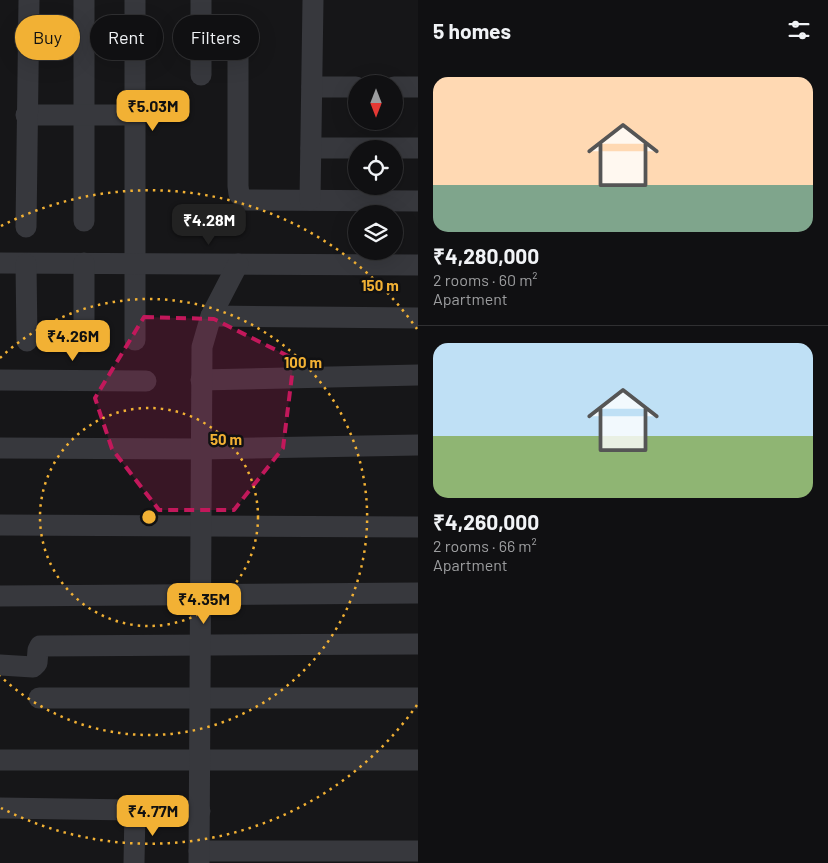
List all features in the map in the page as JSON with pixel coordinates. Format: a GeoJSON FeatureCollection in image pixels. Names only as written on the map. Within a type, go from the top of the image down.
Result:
{"type":"FeatureCollection","features":[{"type":"Feature","properties":{"kind":"street"},"geometry":{"type":"LineString","coordinates":[[26,227],[28,0]]}},
{"type":"Feature","properties":{"kind":"street"},"geometry":{"type":"LineString","coordinates":[[84,0],[84,221]]}},
{"type":"Feature","properties":{"kind":"street"},"geometry":{"type":"LineString","coordinates":[[135,0],[135,340]]}},
{"type":"Feature","properties":{"kind":"street"},"geometry":{"type":"LineString","coordinates":[[201,0],[201,75]]}},
{"type":"Feature","properties":{"kind":"street"},"geometry":{"type":"LineString","coordinates":[[310,200],[313,0]]}},
{"type":"Feature","properties":{"kind":"street"},"geometry":{"type":"LineString","coordinates":[[238,60],[239,194],[244,200],[418,201]]}},
{"type":"Feature","properties":{"kind":"street"},"geometry":{"type":"LineString","coordinates":[[312,87],[348,87]]}},
{"type":"Feature","properties":{"kind":"street"},"geometry":{"type":"LineString","coordinates":[[403,87],[418,87]]}},
{"type":"Feature","properties":{"kind":"street"},"geometry":{"type":"LineString","coordinates":[[26,114],[135,116]]}},
{"type":"Feature","properties":{"kind":"street"},"geometry":{"type":"LineString","coordinates":[[311,148],[418,148]]}},
{"type":"Feature","properties":{"kind":"street"},"geometry":{"type":"LineString","coordinates":[[0,263],[418,265]]}},
{"type":"Feature","properties":{"kind":"street"},"geometry":{"type":"LineString","coordinates":[[26,264],[27,341]]}},
{"type":"Feature","properties":{"kind":"street"},"geometry":{"type":"LineString","coordinates":[[84,264],[84,342]]}},
{"type":"Feature","properties":{"kind":"street"},"geometry":{"type":"LineString","coordinates":[[238,264],[211,316],[202,347],[199,857],[312,857],[418,851]]}},
{"type":"Feature","properties":{"kind":"street"},"geometry":{"type":"LineString","coordinates":[[211,316],[418,318]]}},
{"type":"Feature","properties":{"kind":"street"},"geometry":{"type":"LineString","coordinates":[[201,380],[418,375]]}},
{"type":"Feature","properties":{"kind":"street"},"geometry":{"type":"LineString","coordinates":[[0,380],[146,380]]}},
{"type":"Feature","properties":{"kind":"street"},"geometry":{"type":"LineString","coordinates":[[0,448],[200,449],[418,445]]}},
{"type":"Feature","properties":{"kind":"street"},"geometry":{"type":"LineString","coordinates":[[0,525],[418,527]]}},
{"type":"Feature","properties":{"kind":"street"},"geometry":{"type":"LineString","coordinates":[[0,596],[418,593]]}},
{"type":"Feature","properties":{"kind":"street"},"geometry":{"type":"LineString","coordinates":[[0,665],[34,667],[37,663],[40,646],[418,644]]}},
{"type":"Feature","properties":{"kind":"street"},"geometry":{"type":"LineString","coordinates":[[40,698],[418,698]]}},
{"type":"Feature","properties":{"kind":"street"},"geometry":{"type":"LineString","coordinates":[[0,760],[418,760]]}},
{"type":"Feature","properties":{"kind":"street"},"geometry":{"type":"LineString","coordinates":[[0,808],[200,811]]}},
{"type":"Feature","properties":{"kind":"street"},"geometry":{"type":"LineString","coordinates":[[134,863],[135,810]]}},
{"type":"Feature","properties":{"kind":"highlighted area"},"geometry":{"type":"Polygon","coordinates":[[[144,317],[214,319],[294,359],[283,448],[234,510],[159,510],[112,449],[95,398],[144,317]]]}}]}
